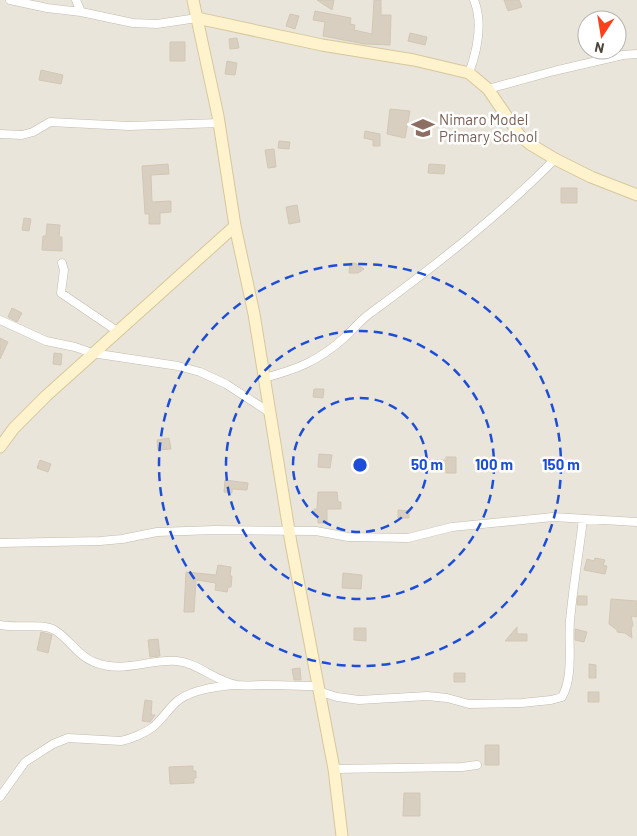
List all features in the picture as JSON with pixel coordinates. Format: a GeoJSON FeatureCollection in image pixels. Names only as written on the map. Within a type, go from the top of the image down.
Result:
{"type":"FeatureCollection","features":[{"type":"Feature","properties":{"kind":"street"},"geometry":{"type":"LineString","coordinates":[[10,0],[134,23],[157,24],[197,18],[322,45],[414,60],[469,73],[488,89],[520,136],[555,160],[591,177],[637,195]]}},
{"type":"Feature","properties":{"kind":"street"},"geometry":{"type":"LineString","coordinates":[[76,0],[81,12]]}},
{"type":"Feature","properties":{"kind":"street"},"geometry":{"type":"LineString","coordinates":[[193,0],[220,123],[235,226],[254,314],[317,688],[334,769],[342,836]]}},
{"type":"Feature","properties":{"kind":"street"},"geometry":{"type":"LineString","coordinates":[[469,73],[475,58],[478,30],[478,13],[474,0]]}},
{"type":"Feature","properties":{"kind":"street"},"geometry":{"type":"LineString","coordinates":[[488,89],[554,71],[623,55],[637,54]]}},
{"type":"Feature","properties":{"kind":"street"},"geometry":{"type":"LineString","coordinates":[[0,134],[22,135],[34,132],[50,122],[129,126],[220,123]]}},
{"type":"Feature","properties":{"kind":"street"},"geometry":{"type":"LineString","coordinates":[[264,378],[294,370],[330,350],[362,319],[487,223],[555,160]]}},
{"type":"Feature","properties":{"kind":"street"},"geometry":{"type":"LineString","coordinates":[[0,446],[14,428],[92,353],[235,226]]}},
{"type":"Feature","properties":{"kind":"street"},"geometry":{"type":"LineString","coordinates":[[62,263],[64,270],[61,293],[117,331]]}},
{"type":"Feature","properties":{"kind":"street"},"geometry":{"type":"LineString","coordinates":[[0,320],[46,340],[92,353],[178,366],[200,372],[226,384],[269,412]]}},
{"type":"Feature","properties":{"kind":"street"},"geometry":{"type":"LineString","coordinates":[[0,543],[100,541],[157,532],[215,530],[316,532],[348,537],[408,538],[452,527],[553,517],[637,522]]}},
{"type":"Feature","properties":{"kind":"street"},"geometry":{"type":"LineString","coordinates":[[0,797],[25,762],[53,744],[68,738],[129,740],[152,728],[168,709],[182,698],[217,686],[317,688],[337,697],[359,700],[427,696],[447,698],[469,704],[532,702],[562,697],[566,689],[568,674],[570,620],[583,519]]}},
{"type":"Feature","properties":{"kind":"street"},"geometry":{"type":"LineString","coordinates":[[0,625],[24,628],[46,626],[56,630],[78,653],[94,662],[117,668],[130,668],[151,662],[178,661],[217,679],[238,685]]}},
{"type":"Feature","properties":{"kind":"street"},"geometry":{"type":"LineString","coordinates":[[334,769],[462,767],[476,765]]}},
{"type":"Feature","properties":{"kind":"shaded area"},"geometry":{"type":"Polygon","coordinates":[[[0,0],[637,0],[637,836],[0,836],[0,0]]]}},
{"type":"Feature","properties":{"kind":"building"},"geometry":{"type":"Polygon","coordinates":[[[317,0],[334,0],[332,10],[317,0]]]}},
{"type":"Feature","properties":{"kind":"building"},"geometry":{"type":"Polygon","coordinates":[[[374,0],[381,0],[381,15],[391,15],[390,45],[364,44],[323,36],[325,22],[313,20],[315,11],[351,18],[350,24],[355,25],[354,30],[372,34],[374,0]]]}},
{"type":"Feature","properties":{"kind":"building"},"geometry":{"type":"Polygon","coordinates":[[[504,0],[519,0],[522,7],[508,11],[504,0]]]}},
{"type":"Feature","properties":{"kind":"building"},"geometry":{"type":"Polygon","coordinates":[[[290,14],[299,16],[295,29],[286,26],[290,14]]]}},
{"type":"Feature","properties":{"kind":"building"},"geometry":{"type":"Polygon","coordinates":[[[410,33],[427,37],[425,45],[408,41],[410,33]]]}},
{"type":"Feature","properties":{"kind":"building"},"geometry":{"type":"Polygon","coordinates":[[[237,38],[239,48],[230,49],[229,39],[237,38]]]}},
{"type":"Feature","properties":{"kind":"building"},"geometry":{"type":"Polygon","coordinates":[[[170,42],[185,42],[185,61],[170,61],[170,42]]]}},
{"type":"Feature","properties":{"kind":"building"},"geometry":{"type":"Polygon","coordinates":[[[227,61],[237,63],[235,75],[225,74],[227,61]]]}},
{"type":"Feature","properties":{"kind":"building"},"geometry":{"type":"Polygon","coordinates":[[[41,70],[63,75],[61,84],[39,80],[41,70]]]}},
{"type":"Feature","properties":{"kind":"building"},"geometry":{"type":"Polygon","coordinates":[[[390,109],[410,111],[405,138],[387,134],[390,109]]]}},
{"type":"Feature","properties":{"kind":"building"},"geometry":{"type":"Polygon","coordinates":[[[365,131],[380,134],[380,146],[373,146],[373,140],[364,138],[365,131]]]}},
{"type":"Feature","properties":{"kind":"building"},"geometry":{"type":"Polygon","coordinates":[[[279,141],[290,142],[289,149],[278,148],[279,141]]]}},
{"type":"Feature","properties":{"kind":"building"},"geometry":{"type":"Polygon","coordinates":[[[274,149],[276,167],[268,168],[265,150],[274,149]]]}},
{"type":"Feature","properties":{"kind":"building"},"geometry":{"type":"Polygon","coordinates":[[[168,164],[169,174],[151,175],[152,202],[171,201],[171,212],[160,213],[160,224],[149,224],[149,214],[145,214],[142,166],[168,164]]]}},
{"type":"Feature","properties":{"kind":"building"},"geometry":{"type":"Polygon","coordinates":[[[429,164],[445,165],[444,174],[428,173],[429,164]]]}},
{"type":"Feature","properties":{"kind":"building"},"geometry":{"type":"Polygon","coordinates":[[[561,188],[577,188],[577,203],[561,203],[561,188]]]}},
{"type":"Feature","properties":{"kind":"building"},"geometry":{"type":"Polygon","coordinates":[[[297,205],[300,222],[289,224],[286,207],[297,205]]]}},
{"type":"Feature","properties":{"kind":"building"},"geometry":{"type":"Polygon","coordinates":[[[24,218],[31,219],[29,231],[22,230],[24,218]]]}},
{"type":"Feature","properties":{"kind":"building"},"geometry":{"type":"Polygon","coordinates":[[[47,224],[60,225],[59,237],[62,237],[62,251],[42,250],[43,236],[46,236],[47,224]]]}},
{"type":"Feature","properties":{"kind":"building"},"geometry":{"type":"Polygon","coordinates":[[[350,263],[355,263],[364,269],[358,273],[349,273],[350,263]]]}},
{"type":"Feature","properties":{"kind":"building"},"geometry":{"type":"Polygon","coordinates":[[[12,308],[22,313],[17,322],[8,317],[12,308]]]}},
{"type":"Feature","properties":{"kind":"building"},"geometry":{"type":"Polygon","coordinates":[[[0,338],[8,342],[0,359],[0,338]]]}},
{"type":"Feature","properties":{"kind":"building"},"geometry":{"type":"Polygon","coordinates":[[[54,353],[62,354],[61,365],[53,364],[54,353]]]}},
{"type":"Feature","properties":{"kind":"building"},"geometry":{"type":"Polygon","coordinates":[[[314,389],[324,389],[323,398],[313,397],[314,389]]]}},
{"type":"Feature","properties":{"kind":"building"},"geometry":{"type":"Polygon","coordinates":[[[169,438],[171,449],[158,450],[157,440],[169,438]]]}},
{"type":"Feature","properties":{"kind":"building"},"geometry":{"type":"Polygon","coordinates":[[[319,454],[332,455],[330,468],[318,467],[319,454]]]}},
{"type":"Feature","properties":{"kind":"building"},"geometry":{"type":"Polygon","coordinates":[[[446,457],[456,457],[456,473],[446,473],[446,470],[422,470],[422,460],[446,460],[446,457]]]}},
{"type":"Feature","properties":{"kind":"building"},"geometry":{"type":"Polygon","coordinates":[[[40,460],[51,464],[48,472],[37,468],[40,460]]]}},
{"type":"Feature","properties":{"kind":"building"},"geometry":{"type":"Polygon","coordinates":[[[225,480],[248,483],[247,490],[232,489],[232,493],[224,492],[225,480]]]}},
{"type":"Feature","properties":{"kind":"building"},"geometry":{"type":"Polygon","coordinates":[[[318,492],[337,492],[338,502],[341,502],[341,509],[327,509],[327,523],[318,523],[318,516],[314,515],[314,509],[317,509],[318,492]]]}},
{"type":"Feature","properties":{"kind":"building"},"geometry":{"type":"Polygon","coordinates":[[[398,510],[409,511],[409,518],[398,518],[398,510]]]}},
{"type":"Feature","properties":{"kind":"building"},"geometry":{"type":"Polygon","coordinates":[[[595,558],[605,560],[603,565],[607,566],[605,574],[584,570],[587,559],[594,561],[595,558]]]}},
{"type":"Feature","properties":{"kind":"building"},"geometry":{"type":"Polygon","coordinates":[[[218,565],[231,567],[231,587],[228,587],[227,592],[215,590],[216,583],[196,580],[194,612],[184,612],[186,572],[216,575],[218,565]]]}},
{"type":"Feature","properties":{"kind":"building"},"geometry":{"type":"Polygon","coordinates":[[[343,573],[362,575],[361,589],[342,588],[343,573]]]}},
{"type":"Feature","properties":{"kind":"building"},"geometry":{"type":"Polygon","coordinates":[[[578,596],[587,596],[587,605],[577,605],[578,596]]]}},
{"type":"Feature","properties":{"kind":"building"},"geometry":{"type":"Polygon","coordinates":[[[611,599],[637,601],[637,617],[631,616],[633,625],[631,629],[632,638],[625,633],[617,632],[609,624],[611,599]]]}},
{"type":"Feature","properties":{"kind":"building"},"geometry":{"type":"Polygon","coordinates":[[[517,627],[517,634],[527,634],[527,641],[505,641],[517,627]]]}},
{"type":"Feature","properties":{"kind":"building"},"geometry":{"type":"Polygon","coordinates":[[[354,628],[366,628],[366,641],[354,640],[354,628]]]}},
{"type":"Feature","properties":{"kind":"building"},"geometry":{"type":"Polygon","coordinates":[[[575,629],[587,632],[584,642],[575,640],[575,629]]]}},
{"type":"Feature","properties":{"kind":"building"},"geometry":{"type":"Polygon","coordinates":[[[41,632],[52,635],[48,653],[37,650],[41,632]]]}},
{"type":"Feature","properties":{"kind":"building"},"geometry":{"type":"Polygon","coordinates":[[[158,639],[160,656],[150,657],[148,640],[158,639]]]}},
{"type":"Feature","properties":{"kind":"building"},"geometry":{"type":"Polygon","coordinates":[[[589,664],[596,665],[596,678],[589,678],[589,664]]]}},
{"type":"Feature","properties":{"kind":"building"},"geometry":{"type":"Polygon","coordinates":[[[300,668],[301,680],[294,680],[292,669],[300,668]]]}},
{"type":"Feature","properties":{"kind":"building"},"geometry":{"type":"Polygon","coordinates":[[[454,673],[465,673],[465,682],[454,682],[454,673]]]}},
{"type":"Feature","properties":{"kind":"building"},"geometry":{"type":"Polygon","coordinates":[[[588,692],[599,692],[599,702],[588,702],[588,692]]]}},
{"type":"Feature","properties":{"kind":"building"},"geometry":{"type":"Polygon","coordinates":[[[145,700],[152,701],[151,715],[155,715],[150,722],[142,721],[145,700]]]}},
{"type":"Feature","properties":{"kind":"building"},"geometry":{"type":"Polygon","coordinates":[[[485,745],[499,745],[499,765],[485,765],[485,745]]]}},
{"type":"Feature","properties":{"kind":"building"},"geometry":{"type":"Polygon","coordinates":[[[193,766],[193,771],[196,771],[194,783],[170,784],[169,767],[193,766]]]}},
{"type":"Feature","properties":{"kind":"building"},"geometry":{"type":"Polygon","coordinates":[[[404,793],[420,793],[420,816],[403,816],[404,793]]]}},
{"type":"Feature","properties":{"kind":"place","name":"Nimaro Model Primary School"},"geometry":{"type":"Point","coordinates":[423,128]}}]}
